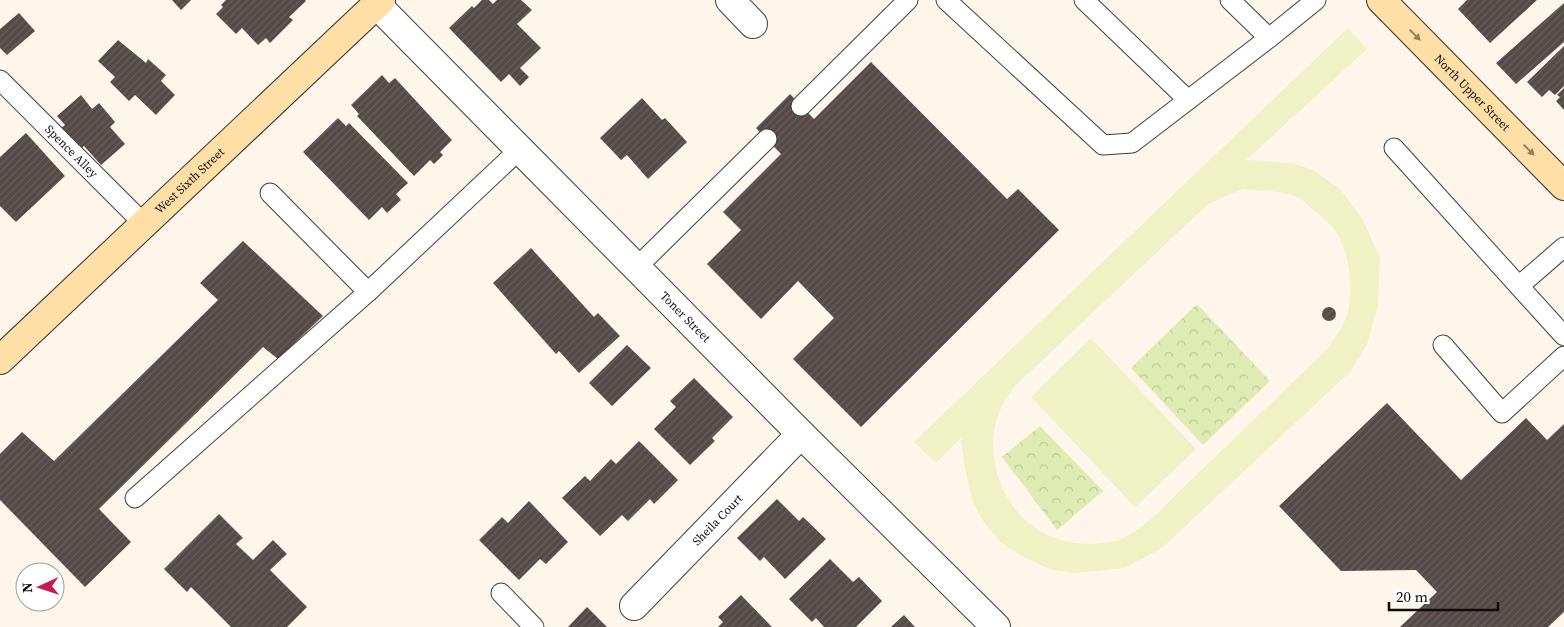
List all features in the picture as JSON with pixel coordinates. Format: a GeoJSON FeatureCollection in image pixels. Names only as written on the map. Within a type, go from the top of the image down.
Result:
{"type":"FeatureCollection","features":[{"type":"Feature","properties":{"kind":"street"},"geometry":{"type":"LineString","coordinates":[[730,0],[753,24]]}},
{"type":"Feature","properties":{"kind":"street","name":"North Upper Street"},"geometry":{"type":"LineString","coordinates":[[1381,0],[1564,186]]}},
{"type":"Feature","properties":{"kind":"street","name":"Toner Street"},"geometry":{"type":"LineString","coordinates":[[378,2],[801,434],[996,627]]}},
{"type":"Feature","properties":{"kind":"street","name":"West Sixth Street"},"geometry":{"type":"LineString","coordinates":[[0,360],[378,2]]}},
{"type":"Feature","properties":{"kind":"street","name":"Sheila Court"},"geometry":{"type":"LineString","coordinates":[[634,606],[801,434]]}},
{"type":"Feature","properties":{"kind":"lane"},"geometry":{"type":"LineString","coordinates":[[801,106],[908,0]]}},
{"type":"Feature","properties":{"kind":"lane"},"geometry":{"type":"LineString","coordinates":[[946,0],[1104,145],[1132,143],[1316,0]]}},
{"type":"Feature","properties":{"kind":"lane"},"geometry":{"type":"LineString","coordinates":[[1084,0],[1188,100]]}},
{"type":"Feature","properties":{"kind":"lane"},"geometry":{"type":"LineString","coordinates":[[1230,0],[1269,38]]}},
{"type":"Feature","properties":{"kind":"lane","name":"Spence Alley"},"geometry":{"type":"LineString","coordinates":[[0,80],[144,224]]}},
{"type":"Feature","properties":{"kind":"lane"},"geometry":{"type":"LineString","coordinates":[[637,268],[766,139]]}},
{"type":"Feature","properties":{"kind":"lane"},"geometry":{"type":"LineString","coordinates":[[1394,148],[1564,336]]}},
{"type":"Feature","properties":{"kind":"lane"},"geometry":{"type":"LineString","coordinates":[[135,498],[368,292],[520,149]]}},
{"type":"Feature","properties":{"kind":"lane"},"geometry":{"type":"LineString","coordinates":[[270,193],[368,292]]}},
{"type":"Feature","properties":{"kind":"lane"},"geometry":{"type":"LineString","coordinates":[[1518,286],[1564,247]]}},
{"type":"Feature","properties":{"kind":"lane"},"geometry":{"type":"LineString","coordinates":[[1443,345],[1502,413],[1564,356]]}},
{"type":"Feature","properties":{"kind":"lane"},"geometry":{"type":"LineString","coordinates":[[501,593],[534,627]]}},
{"type":"Feature","properties":{"kind":"green space"},"geometry":{"type":"Polygon","coordinates":[[[1348,28],[1367,49],[1246,160],[1292,163],[1313,170],[1340,189],[1363,220],[1380,258],[1378,305],[1367,344],[1351,371],[1162,548],[1125,568],[1074,573],[1050,569],[1023,557],[1000,542],[983,521],[972,500],[964,464],[961,438],[936,463],[914,442],[1348,28]],[[1243,189],[1208,204],[1014,387],[1006,398],[996,421],[994,433],[993,444],[996,469],[1007,497],[1016,511],[1040,531],[1054,538],[1085,544],[1116,541],[1136,531],[1164,507],[1328,348],[1339,332],[1347,315],[1350,284],[1345,250],[1336,232],[1328,222],[1299,198],[1284,193],[1243,189]]]}},
{"type":"Feature","properties":{"kind":"green space"},"geometry":{"type":"Polygon","coordinates":[[[1197,304],[1270,381],[1203,445],[1131,368],[1197,304]]]}},
{"type":"Feature","properties":{"kind":"green space"},"geometry":{"type":"Polygon","coordinates":[[[1091,338],[1196,449],[1135,507],[1031,397],[1091,338]]]}},
{"type":"Feature","properties":{"kind":"green space"},"geometry":{"type":"Polygon","coordinates":[[[1040,426],[1103,491],[1057,530],[1002,457],[1040,426]]]}},
{"type":"Feature","properties":{"kind":"building"},"geometry":{"type":"Polygon","coordinates":[[[172,0],[191,0],[181,10],[172,0]]]}},
{"type":"Feature","properties":{"kind":"building"},"geometry":{"type":"Polygon","coordinates":[[[226,0],[306,1],[289,17],[293,20],[270,43],[266,38],[258,45],[242,28],[236,34],[216,14],[223,7],[221,5],[226,0]]]}},
{"type":"Feature","properties":{"kind":"building"},"geometry":{"type":"Polygon","coordinates":[[[482,0],[489,0],[493,4],[497,0],[521,0],[532,10],[517,24],[541,48],[520,68],[529,77],[520,86],[509,74],[501,82],[449,28],[472,6],[474,8],[482,0]]]}},
{"type":"Feature","properties":{"kind":"building"},"geometry":{"type":"Polygon","coordinates":[[[1467,0],[1537,0],[1490,43],[1458,9],[1467,0]]]}},
{"type":"Feature","properties":{"kind":"building"},"geometry":{"type":"Polygon","coordinates":[[[1564,3],[1564,42],[1516,84],[1496,63],[1564,3]]]}},
{"type":"Feature","properties":{"kind":"building"},"geometry":{"type":"Polygon","coordinates":[[[19,13],[35,31],[7,55],[0,48],[0,29],[19,13]]]}},
{"type":"Feature","properties":{"kind":"building"},"geometry":{"type":"Polygon","coordinates":[[[118,40],[146,63],[148,59],[166,75],[161,81],[175,95],[156,115],[135,95],[129,101],[110,82],[115,77],[98,61],[118,40]]]}},
{"type":"Feature","properties":{"kind":"building"},"geometry":{"type":"Polygon","coordinates":[[[1564,46],[1564,86],[1555,95],[1549,90],[1542,97],[1527,82],[1564,46]]]}},
{"type":"Feature","properties":{"kind":"building"},"geometry":{"type":"Polygon","coordinates":[[[871,62],[1007,199],[1018,189],[1059,230],[861,427],[793,359],[834,318],[798,281],[761,319],[707,264],[741,230],[723,212],[781,154],[756,128],[790,94],[814,119],[871,62]]]}},
{"type":"Feature","properties":{"kind":"building"},"geometry":{"type":"Polygon","coordinates":[[[382,75],[389,83],[395,78],[452,140],[440,152],[443,155],[434,164],[430,160],[414,176],[357,116],[359,114],[351,105],[382,75]]]}},
{"type":"Feature","properties":{"kind":"building"},"geometry":{"type":"Polygon","coordinates":[[[1564,88],[1564,110],[1556,101],[1560,97],[1557,95],[1564,88]]]}},
{"type":"Feature","properties":{"kind":"building"},"geometry":{"type":"Polygon","coordinates":[[[81,95],[92,109],[99,103],[115,122],[110,127],[125,144],[101,165],[84,146],[76,153],[56,132],[65,125],[57,116],[81,95]]]}},
{"type":"Feature","properties":{"kind":"building"},"geometry":{"type":"Polygon","coordinates":[[[642,98],[662,120],[665,118],[687,142],[648,179],[627,155],[621,160],[600,138],[642,98]]]}},
{"type":"Feature","properties":{"kind":"building"},"geometry":{"type":"Polygon","coordinates":[[[338,118],[346,126],[349,123],[408,183],[396,194],[401,200],[387,213],[382,207],[369,220],[303,152],[338,118]]]}},
{"type":"Feature","properties":{"kind":"building"},"geometry":{"type":"Polygon","coordinates":[[[26,133],[65,176],[16,222],[0,206],[0,157],[26,133]]]}},
{"type":"Feature","properties":{"kind":"building"},"geometry":{"type":"Polygon","coordinates":[[[243,241],[323,316],[278,359],[263,347],[99,509],[131,542],[85,587],[65,567],[65,562],[61,562],[0,500],[0,454],[22,432],[54,461],[218,300],[200,283],[243,241]]]}},
{"type":"Feature","properties":{"kind":"building"},"geometry":{"type":"Polygon","coordinates":[[[531,248],[594,317],[598,313],[620,336],[579,373],[559,351],[556,354],[493,283],[531,248]]]}},
{"type":"Feature","properties":{"kind":"building"},"geometry":{"type":"Polygon","coordinates":[[[1326,307],[1332,307],[1336,314],[1332,321],[1326,321],[1322,317],[1322,311],[1326,307]]]}},
{"type":"Feature","properties":{"kind":"building"},"geometry":{"type":"Polygon","coordinates":[[[627,345],[651,368],[612,406],[589,383],[627,345]]]}},
{"type":"Feature","properties":{"kind":"building"},"geometry":{"type":"Polygon","coordinates":[[[694,378],[733,417],[712,438],[715,441],[690,465],[654,429],[676,407],[670,401],[694,378]]]}},
{"type":"Feature","properties":{"kind":"building"},"geometry":{"type":"Polygon","coordinates":[[[1387,403],[1461,480],[1526,418],[1547,440],[1564,424],[1564,612],[1548,627],[1400,627],[1437,592],[1416,570],[1341,571],[1279,506],[1387,403]]]}},
{"type":"Feature","properties":{"kind":"building"},"geometry":{"type":"Polygon","coordinates":[[[639,441],[678,480],[654,504],[650,499],[628,521],[622,515],[600,536],[562,498],[585,476],[590,481],[611,459],[616,464],[639,441]]]}},
{"type":"Feature","properties":{"kind":"building"},"geometry":{"type":"Polygon","coordinates":[[[777,499],[799,521],[803,517],[826,539],[785,579],[764,557],[760,561],[737,538],[777,499]]]}},
{"type":"Feature","properties":{"kind":"building"},"geometry":{"type":"Polygon","coordinates":[[[529,501],[568,542],[546,564],[540,559],[519,580],[479,540],[502,517],[508,523],[529,501]]]}},
{"type":"Feature","properties":{"kind":"building"},"geometry":{"type":"Polygon","coordinates":[[[219,514],[243,538],[236,544],[253,560],[273,540],[287,554],[270,570],[307,607],[287,627],[231,627],[191,587],[187,592],[164,569],[219,514]]]}},
{"type":"Feature","properties":{"kind":"building"},"geometry":{"type":"Polygon","coordinates":[[[830,559],[853,582],[859,577],[882,601],[856,627],[824,627],[816,618],[812,622],[789,599],[830,559]]]}},
{"type":"Feature","properties":{"kind":"building"},"geometry":{"type":"Polygon","coordinates":[[[741,595],[772,627],[718,627],[723,622],[718,617],[741,595]]]}},
{"type":"Feature","properties":{"kind":"building"},"geometry":{"type":"Polygon","coordinates":[[[587,607],[607,627],[568,627],[587,607]]]}},
{"type":"Feature","properties":{"kind":"building"},"geometry":{"type":"Polygon","coordinates":[[[904,615],[915,627],[891,627],[904,615]]]}}]}
